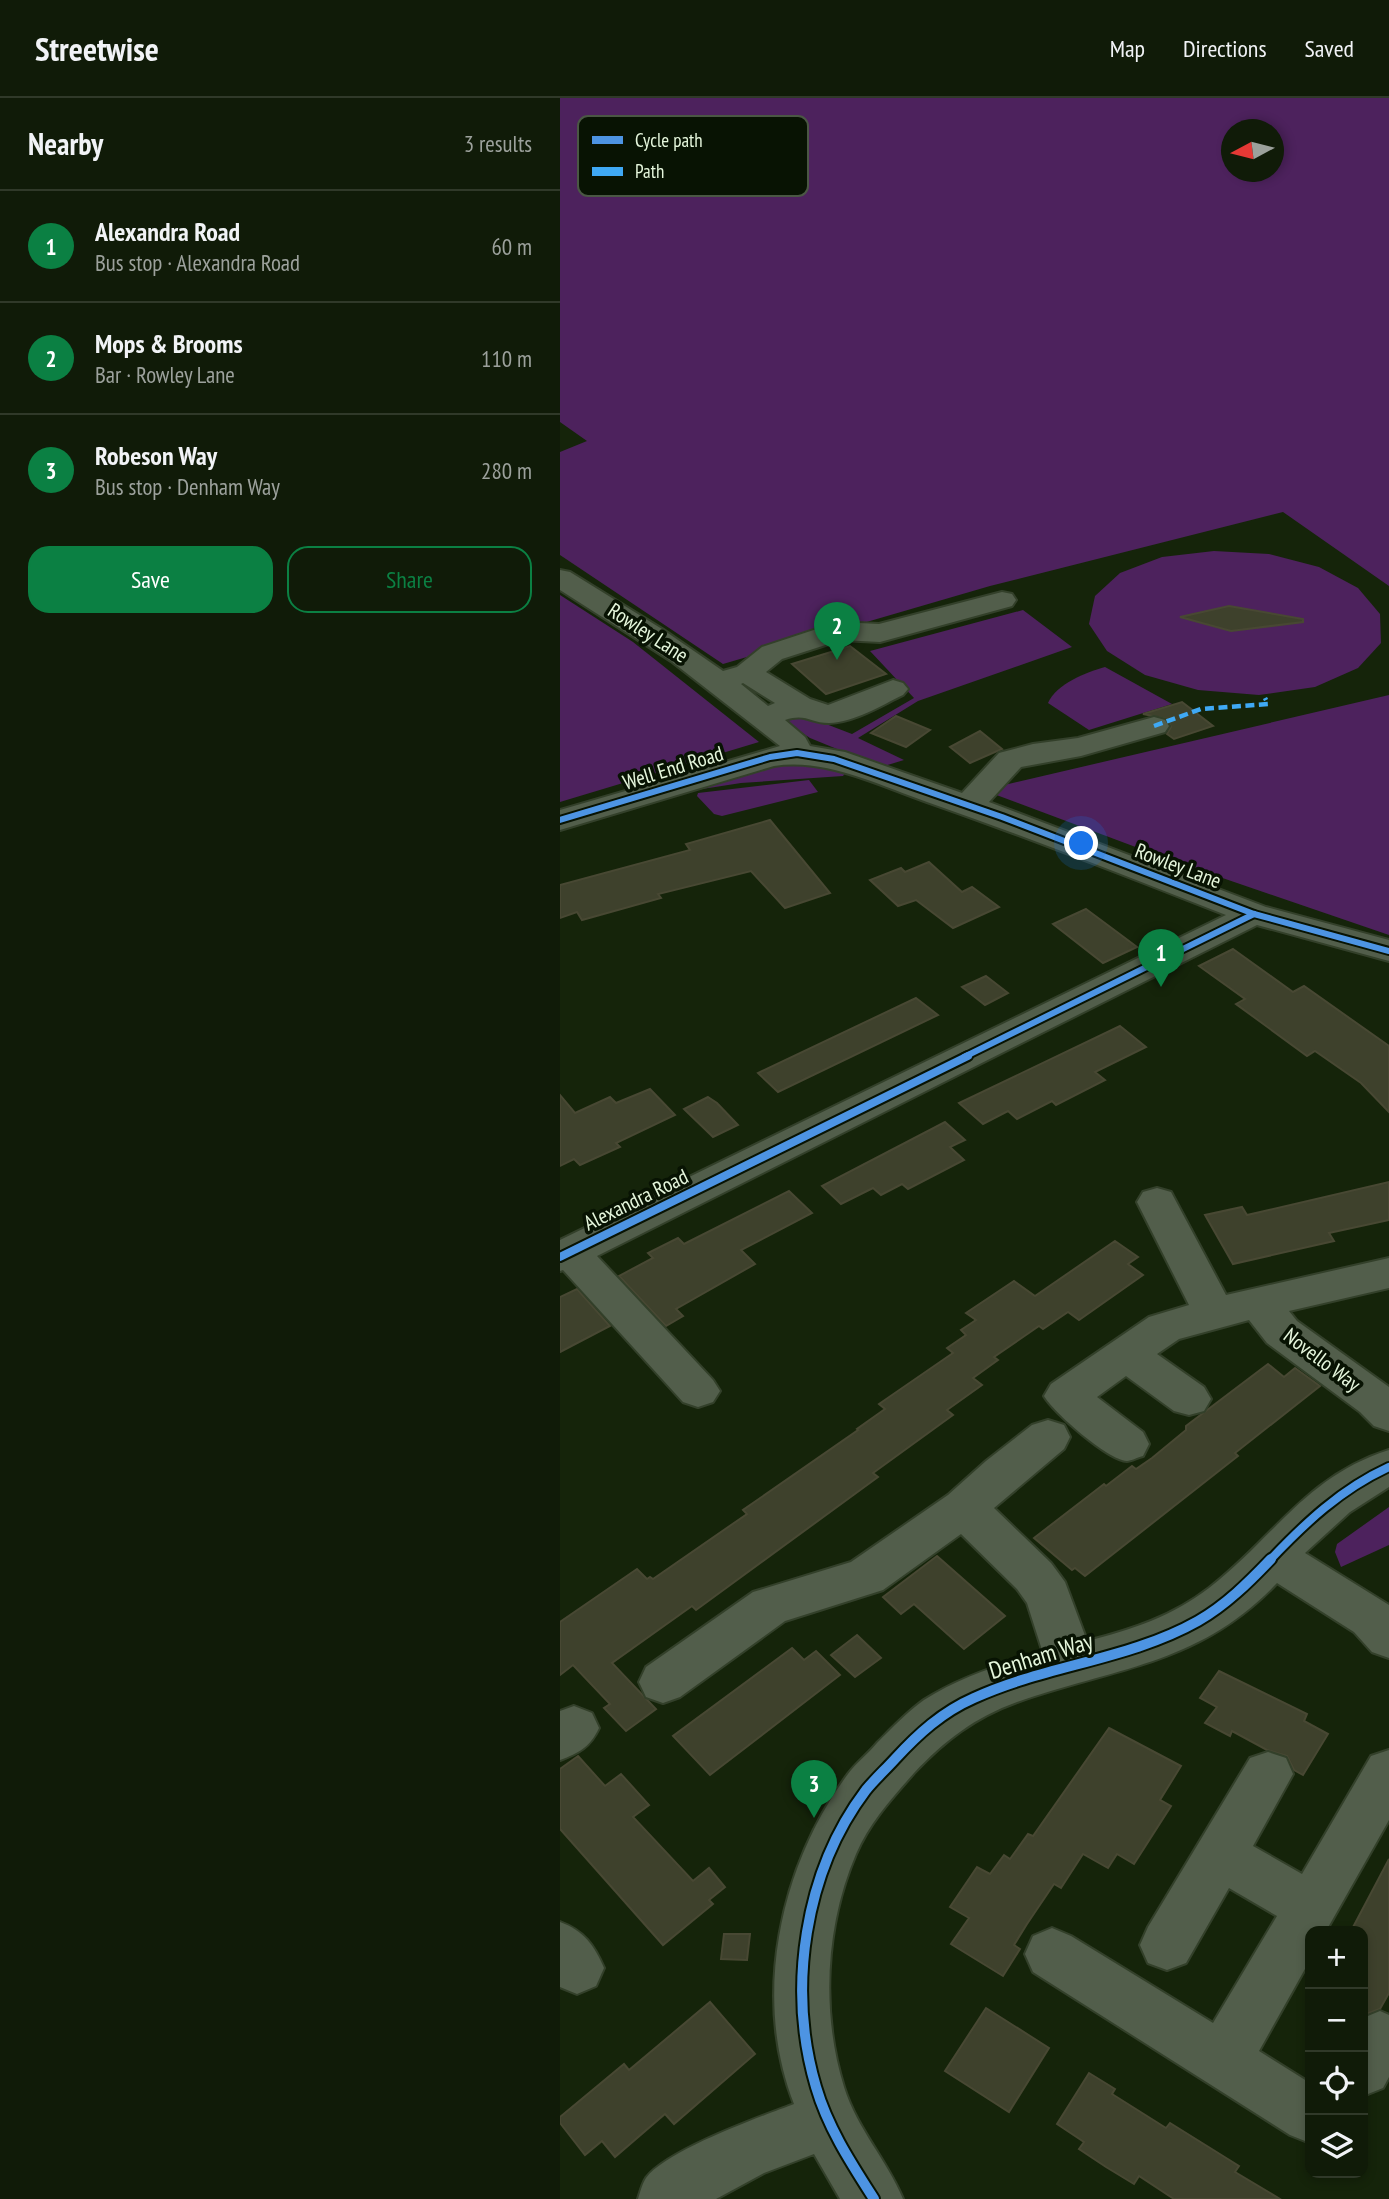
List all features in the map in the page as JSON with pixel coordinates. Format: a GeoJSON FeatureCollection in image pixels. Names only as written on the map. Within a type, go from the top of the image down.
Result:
{"type":"FeatureCollection","features":[{"type":"Feature","properties":{"kind":"street","name":"Rowley Lane"},"geometry":{"type":"LineString","coordinates":[[560,578],[733,677],[765,717],[794,743],[797,753],[834,759],[969,805],[1254,914],[1389,951]]}},
{"type":"Feature","properties":{"kind":"street"},"geometry":{"type":"LineString","coordinates":[[733,677],[772,653],[839,631],[880,633],[1002,600]]}},
{"type":"Feature","properties":{"kind":"street"},"geometry":{"type":"LineString","coordinates":[[733,677],[827,714],[843,712],[892,689]]}},
{"type":"Feature","properties":{"kind":"street"},"geometry":{"type":"LineString","coordinates":[[765,717],[799,705]]}},
{"type":"Feature","properties":{"kind":"street"},"geometry":{"type":"LineString","coordinates":[[969,805],[1010,760],[1033,753],[1081,747],[1154,726]]}},
{"type":"Feature","properties":{"kind":"street","name":"Well End Road"},"geometry":{"type":"LineString","coordinates":[[560,820],[770,757],[797,753]]}},
{"type":"Feature","properties":{"kind":"street","name":"Alexandra Road"},"geometry":{"type":"LineString","coordinates":[[565,1254],[1254,914]]}},
{"type":"Feature","properties":{"kind":"street"},"geometry":{"type":"LineString","coordinates":[[1157,1202],[1214,1312]]}},
{"type":"Feature","properties":{"kind":"street"},"geometry":{"type":"LineString","coordinates":[[565,1254],[698,1391]]}},
{"type":"Feature","properties":{"kind":"street","name":"Novello Way"},"geometry":{"type":"LineString","coordinates":[[1126,1444],[1066,1396],[1164,1328],[1214,1312],[1389,1273]]}},
{"type":"Feature","properties":{"kind":"street","name":"Novello Way"},"geometry":{"type":"LineString","coordinates":[[1259,1303],[1282,1332],[1375,1400],[1389,1415]]}},
{"type":"Feature","properties":{"kind":"street"},"geometry":{"type":"LineString","coordinates":[[1126,1354],[1189,1399]]}},
{"type":"Feature","properties":{"kind":"street"},"geometry":{"type":"LineString","coordinates":[[663,1682],[770,1606],[866,1577],[964,1508],[1002,1473],[1048,1437]]}},
{"type":"Feature","properties":{"kind":"street","name":"Denham Way"},"geometry":{"type":"LineString","coordinates":[[874,2199],[854,2173],[827,2120],[806,2048],[800,1990],[805,1926],[824,1870],[845,1822],[872,1781],[941,1716],[997,1688],[1166,1638],[1199,1621],[1234,1598],[1306,1522],[1338,1497],[1389,1467]]}},
{"type":"Feature","properties":{"kind":"street"},"geometry":{"type":"LineString","coordinates":[[964,1508],[1034,1576],[1048,1597],[1071,1664]]}},
{"type":"Feature","properties":{"kind":"street"},"geometry":{"type":"LineString","coordinates":[[1273,1558],[1371,1618],[1389,1638]]}},
{"type":"Feature","properties":{"kind":"street"},"geometry":{"type":"LineString","coordinates":[[1223,2060],[1389,1772]]}},
{"type":"Feature","properties":{"kind":"street"},"geometry":{"type":"LineString","coordinates":[[1167,1945],[1268,1774]]}},
{"type":"Feature","properties":{"kind":"street"},"geometry":{"type":"LineString","coordinates":[[1220,1855],[1311,1907]]}},
{"type":"Feature","properties":{"kind":"street"},"geometry":{"type":"LineString","coordinates":[[1052,1954],[1305,2112]]}},
{"type":"Feature","properties":{"kind":"street"},"geometry":{"type":"LineString","coordinates":[[667,2199],[721,2162],[827,2120]]}},
{"type":"Feature","properties":{"kind":"shaded area"},"geometry":{"type":"Polygon","coordinates":[[[560,98],[1389,98],[1389,586],[1283,512],[990,586],[723,664],[560,555],[560,452],[587,441],[560,422],[560,98]]]}},
{"type":"Feature","properties":{"kind":"shaded area"},"geometry":{"type":"Polygon","coordinates":[[[1214,551],[1269,554],[1319,567],[1358,588],[1380,614],[1381,643],[1358,668],[1315,687],[1259,695],[1198,690],[1145,675],[1107,651],[1089,624],[1095,596],[1120,573],[1162,557],[1214,551]]]}},
{"type":"Feature","properties":{"kind":"shaded area"},"geometry":{"type":"Polygon","coordinates":[[[560,595],[633,642],[759,742],[560,802],[560,595]]]}},
{"type":"Feature","properties":{"kind":"shaded area"},"geometry":{"type":"Polygon","coordinates":[[[1023,610],[1072,647],[918,701],[858,738],[904,760],[881,767],[810,738],[787,723],[786,717],[800,714],[852,734],[914,698],[870,651],[1023,610]]]}},
{"type":"Feature","properties":{"kind":"shaded area"},"geometry":{"type":"Polygon","coordinates":[[[1105,667],[1172,704],[1089,730],[1048,703],[1065,685],[1105,667]]]}},
{"type":"Feature","properties":{"kind":"shaded area"},"geometry":{"type":"Polygon","coordinates":[[[1389,695],[1389,935],[1173,861],[983,790],[1389,695]]]}},
{"type":"Feature","properties":{"kind":"shaded area"},"geometry":{"type":"Polygon","coordinates":[[[802,761],[846,772],[843,776],[741,783],[696,790],[697,787],[759,768],[802,761]]]}},
{"type":"Feature","properties":{"kind":"shaded area"},"geometry":{"type":"Polygon","coordinates":[[[809,780],[818,792],[722,816],[714,814],[697,796],[698,793],[809,780]]]}},
{"type":"Feature","properties":{"kind":"shaded area"},"geometry":{"type":"Polygon","coordinates":[[[1389,1507],[1389,1545],[1341,1567],[1335,1552],[1337,1544],[1389,1507]]]}},
{"type":"Feature","properties":{"kind":"building"},"geometry":{"type":"Polygon","coordinates":[[[1229,606],[1303,619],[1303,622],[1231,631],[1180,617],[1229,606]]]}},
{"type":"Feature","properties":{"kind":"building"},"geometry":{"type":"Polygon","coordinates":[[[850,646],[886,674],[826,694],[792,664],[850,646]]]}},
{"type":"Feature","properties":{"kind":"building"},"geometry":{"type":"Polygon","coordinates":[[[1182,702],[1213,726],[1174,739],[1167,734],[1171,727],[1167,719],[1143,714],[1182,702]]]}},
{"type":"Feature","properties":{"kind":"building"},"geometry":{"type":"Polygon","coordinates":[[[896,716],[930,730],[906,747],[871,733],[896,716]]]}},
{"type":"Feature","properties":{"kind":"building"},"geometry":{"type":"Polygon","coordinates":[[[980,731],[1002,749],[970,763],[950,747],[980,731]]]}},
{"type":"Feature","properties":{"kind":"building"},"geometry":{"type":"Polygon","coordinates":[[[770,820],[830,893],[785,908],[751,871],[658,894],[661,898],[582,920],[577,912],[560,918],[560,885],[690,850],[686,844],[770,820]]]}},
{"type":"Feature","properties":{"kind":"building"},"geometry":{"type":"Polygon","coordinates":[[[929,862],[962,892],[972,887],[999,907],[953,928],[916,900],[898,906],[870,880],[901,868],[905,872],[929,862]]]}},
{"type":"Feature","properties":{"kind":"building"},"geometry":{"type":"Polygon","coordinates":[[[1086,909],[1137,947],[1103,963],[1053,924],[1086,909]]]}},
{"type":"Feature","properties":{"kind":"building"},"geometry":{"type":"Polygon","coordinates":[[[1233,949],[1293,992],[1304,986],[1389,1046],[1389,1112],[1361,1083],[1315,1051],[1307,1056],[1236,1004],[1245,999],[1199,966],[1233,949]]]}},
{"type":"Feature","properties":{"kind":"building"},"geometry":{"type":"Polygon","coordinates":[[[986,976],[1008,993],[985,1005],[962,987],[986,976]]]}},
{"type":"Feature","properties":{"kind":"building"},"geometry":{"type":"Polygon","coordinates":[[[916,998],[938,1015],[778,1092],[758,1073],[916,998]]]}},
{"type":"Feature","properties":{"kind":"building"},"geometry":{"type":"Polygon","coordinates":[[[1120,1026],[1146,1047],[1095,1072],[1105,1080],[1056,1105],[1052,1101],[1017,1119],[1008,1111],[983,1124],[959,1103],[1120,1026]]]}},
{"type":"Feature","properties":{"kind":"building"},"geometry":{"type":"Polygon","coordinates":[[[650,1089],[675,1115],[616,1143],[620,1147],[580,1165],[574,1159],[560,1166],[560,1095],[575,1113],[610,1097],[616,1103],[650,1089]]]}},
{"type":"Feature","properties":{"kind":"building"},"geometry":{"type":"Polygon","coordinates":[[[708,1097],[738,1125],[713,1137],[684,1109],[708,1097]]]}},
{"type":"Feature","properties":{"kind":"building"},"geometry":{"type":"Polygon","coordinates":[[[945,1122],[965,1140],[950,1147],[964,1160],[908,1189],[902,1184],[881,1195],[873,1188],[841,1204],[822,1186],[945,1122]]]}},
{"type":"Feature","properties":{"kind":"building"},"geometry":{"type":"Polygon","coordinates":[[[1389,1182],[1389,1220],[1329,1233],[1334,1241],[1233,1264],[1205,1215],[1242,1207],[1247,1215],[1389,1182]]]}},
{"type":"Feature","properties":{"kind":"building"},"geometry":{"type":"Polygon","coordinates":[[[789,1191],[812,1213],[741,1250],[755,1264],[676,1309],[683,1316],[666,1326],[619,1276],[653,1258],[648,1253],[678,1238],[684,1244],[789,1191]]]}},
{"type":"Feature","properties":{"kind":"building"},"geometry":{"type":"Polygon","coordinates":[[[1115,1241],[1138,1257],[1128,1264],[1143,1275],[1079,1320],[1068,1312],[1043,1329],[1039,1326],[994,1357],[998,1360],[973,1378],[982,1385],[947,1410],[953,1415],[873,1473],[878,1477],[696,1610],[692,1606],[612,1663],[656,1709],[626,1731],[604,1708],[610,1704],[573,1665],[560,1675],[560,1622],[637,1569],[647,1579],[653,1579],[747,1514],[743,1510],[858,1430],[885,1409],[879,1404],[953,1353],[947,1348],[966,1335],[961,1330],[976,1320],[966,1313],[1014,1281],[1035,1296],[1115,1241]]]}},
{"type":"Feature","properties":{"kind":"building"},"geometry":{"type":"Polygon","coordinates":[[[577,1289],[610,1326],[560,1352],[560,1297],[577,1289]]]}},
{"type":"Feature","properties":{"kind":"building"},"geometry":{"type":"Polygon","coordinates":[[[1268,1364],[1284,1377],[1295,1368],[1320,1386],[1235,1453],[1238,1456],[1085,1576],[1075,1568],[1072,1570],[1034,1538],[1104,1484],[1106,1486],[1132,1466],[1136,1469],[1152,1458],[1186,1430],[1186,1426],[1268,1364]]]}},
{"type":"Feature","properties":{"kind":"building"},"geometry":{"type":"Polygon","coordinates":[[[937,1556],[1005,1616],[964,1649],[914,1604],[901,1614],[883,1597],[937,1556]]]}},
{"type":"Feature","properties":{"kind":"building"},"geometry":{"type":"Polygon","coordinates":[[[857,1635],[881,1658],[855,1677],[831,1655],[857,1635]]]}},
{"type":"Feature","properties":{"kind":"building"},"geometry":{"type":"Polygon","coordinates":[[[792,1648],[804,1660],[816,1651],[840,1675],[710,1775],[673,1736],[792,1648]]]}},
{"type":"Feature","properties":{"kind":"building"},"geometry":{"type":"Polygon","coordinates":[[[1219,1671],[1307,1714],[1304,1721],[1328,1734],[1303,1775],[1294,1770],[1287,1756],[1267,1750],[1232,1731],[1230,1736],[1205,1723],[1217,1707],[1200,1698],[1219,1671]]]}},
{"type":"Feature","properties":{"kind":"building"},"geometry":{"type":"Polygon","coordinates":[[[1109,1728],[1181,1766],[1160,1800],[1171,1806],[1134,1864],[1117,1854],[1108,1868],[1083,1854],[1061,1888],[1054,1884],[1027,1924],[1014,1945],[1020,1949],[1003,1976],[951,1944],[969,1918],[950,1907],[977,1867],[990,1874],[1004,1855],[1010,1859],[1028,1834],[1033,1836],[1109,1728]]]}},
{"type":"Feature","properties":{"kind":"building"},"geometry":{"type":"Polygon","coordinates":[[[578,1756],[605,1786],[621,1774],[649,1805],[633,1817],[693,1881],[709,1868],[725,1887],[709,1900],[713,1904],[663,1945],[560,1829],[560,1769],[578,1756]]]}},
{"type":"Feature","properties":{"kind":"building"},"geometry":{"type":"Polygon","coordinates":[[[1389,1859],[1389,1993],[1380,2009],[1368,2013],[1368,1926],[1354,1926],[1389,1859]]]}},
{"type":"Feature","properties":{"kind":"building"},"geometry":{"type":"Polygon","coordinates":[[[724,1934],[750,1934],[747,1960],[721,1959],[724,1934]]]}},
{"type":"Feature","properties":{"kind":"building"},"geometry":{"type":"Polygon","coordinates":[[[710,2002],[755,2054],[674,2124],[665,2114],[615,2157],[602,2141],[585,2155],[560,2123],[560,2117],[624,2064],[629,2070],[710,2002]]]}},
{"type":"Feature","properties":{"kind":"building"},"geometry":{"type":"Polygon","coordinates":[[[986,2008],[1049,2048],[1009,2112],[945,2071],[986,2008]]]}},
{"type":"Feature","properties":{"kind":"building"},"geometry":{"type":"Polygon","coordinates":[[[1089,2073],[1115,2089],[1112,2094],[1166,2128],[1170,2123],[1239,2166],[1235,2172],[1280,2199],[1174,2199],[1139,2176],[1134,2184],[1106,2167],[1079,2149],[1084,2142],[1057,2124],[1089,2073]]]}},
{"type":"Feature","properties":{"kind":"marked path"},"geometry":{"type":"LineString","coordinates":[[1154,726],[1201,709],[1268,704],[1265,698]]}},
{"type":"Feature","properties":{"kind":"cycle path"},"geometry":{"type":"LineString","coordinates":[[560,820],[770,757],[797,753],[834,759],[1002,817],[1254,914],[1389,951]]}},
{"type":"Feature","properties":{"kind":"cycle path"},"geometry":{"type":"LineString","coordinates":[[560,1257],[1254,914]]}},
{"type":"Feature","properties":{"kind":"cycle path"},"geometry":{"type":"LineString","coordinates":[[874,2199],[839,2146],[816,2087],[804,2026],[802,1964],[812,1902],[834,1844],[866,1790],[930,1725],[972,1698],[1036,1675],[1136,1648],[1198,1621],[1242,1589],[1324,1507],[1355,1485],[1389,1467]]}},
{"type":"Feature","properties":{"kind":"place","name":"Mops & Brooms"},"geometry":{"type":"Point","coordinates":[837,660]}},
{"type":"Feature","properties":{"kind":"place","name":"Alexandra Road"},"geometry":{"type":"Point","coordinates":[1161,987]}},
{"type":"Feature","properties":{"kind":"place","name":"Robeson Way"},"geometry":{"type":"Point","coordinates":[814,1818]}}]}
